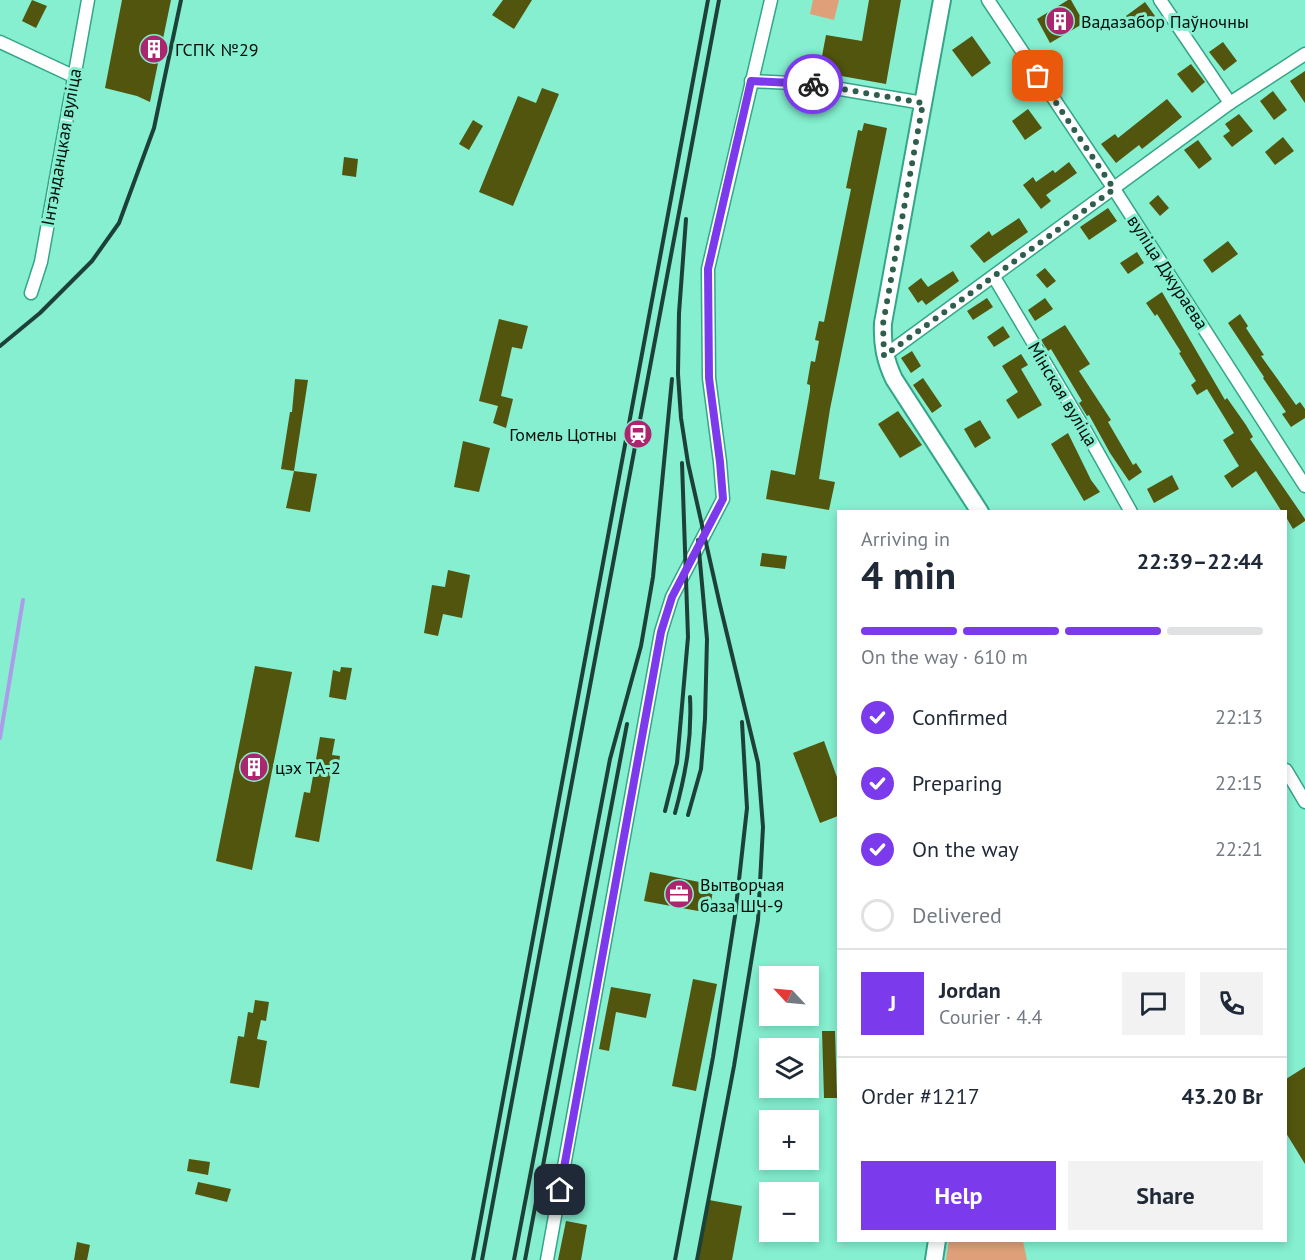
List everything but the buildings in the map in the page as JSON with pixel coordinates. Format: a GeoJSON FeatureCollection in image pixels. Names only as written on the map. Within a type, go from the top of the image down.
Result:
{"type":"FeatureCollection","features":[{"type":"Feature","properties":{"kind":"main road"},"geometry":{"type":"LineString","coordinates":[[942,0],[883,324],[884,356],[908,402],[979,510]]}},
{"type":"Feature","properties":{"kind":"main road"},"geometry":{"type":"LineString","coordinates":[[934,1260],[937,1242]]}},
{"type":"Feature","properties":{"kind":"street","name":"Інтэнданцкая вуліца"},"geometry":{"type":"LineString","coordinates":[[31,293],[41,262],[88,0]]}},
{"type":"Feature","properties":{"kind":"street"},"geometry":{"type":"LineString","coordinates":[[547,1260],[661,632],[672,597],[723,499],[709,378],[708,269],[771,0]]}},
{"type":"Feature","properties":{"kind":"street","name":"вуліца Джураева"},"geometry":{"type":"LineString","coordinates":[[988,0],[1114,189],[1305,486]]}},
{"type":"Feature","properties":{"kind":"street"},"geometry":{"type":"LineString","coordinates":[[1160,0],[1230,103]]}},
{"type":"Feature","properties":{"kind":"street"},"geometry":{"type":"LineString","coordinates":[[0,42],[73,76]]}},
{"type":"Feature","properties":{"kind":"street"},"geometry":{"type":"LineString","coordinates":[[884,356],[1230,103],[1305,54]]}},
{"type":"Feature","properties":{"kind":"street"},"geometry":{"type":"LineString","coordinates":[[751,81],[811,84],[923,103]]}},
{"type":"Feature","properties":{"kind":"street","name":"Мінская вуліца"},"geometry":{"type":"LineString","coordinates":[[994,277],[1130,510]]}},
{"type":"Feature","properties":{"kind":"street"},"geometry":{"type":"LineString","coordinates":[[1287,772],[1305,802]]}},
{"type":"Feature","properties":{"kind":"shaded area"},"geometry":{"type":"Polygon","coordinates":[[[813,0],[839,0],[834,20],[810,14],[813,0]]]}},
{"type":"Feature","properties":{"kind":"shaded area"},"geometry":{"type":"Polygon","coordinates":[[[949,1242],[1023,1242],[1027,1260],[946,1260],[949,1242]]]}},
{"type":"Feature","properties":{"kind":"waterway"},"geometry":{"type":"LineString","coordinates":[[0,738],[23,600]]}},
{"type":"Feature","properties":{"kind":"railway"},"geometry":{"type":"LineString","coordinates":[[0,346],[40,313],[92,261],[119,223],[154,128],[181,0]]}},
{"type":"Feature","properties":{"kind":"railway"},"geometry":{"type":"LineString","coordinates":[[473,1260],[708,0]]}},
{"type":"Feature","properties":{"kind":"railway"},"geometry":{"type":"LineString","coordinates":[[482,1260],[719,0]]}},
{"type":"Feature","properties":{"kind":"railway"},"geometry":{"type":"LineString","coordinates":[[686,219],[679,313],[678,374],[681,418],[688,463],[758,763],[763,827],[758,920],[734,1066],[697,1260]]}},
{"type":"Feature","properties":{"kind":"railway"},"geometry":{"type":"LineString","coordinates":[[514,1260],[610,759],[641,646],[653,577],[672,379]]}},
{"type":"Feature","properties":{"kind":"railway"},"geometry":{"type":"LineString","coordinates":[[665,811],[677,763],[688,637],[682,463]]}},
{"type":"Feature","properties":{"kind":"railway"},"geometry":{"type":"LineString","coordinates":[[688,815],[701,769],[705,719],[707,639],[698,540]]}},
{"type":"Feature","properties":{"kind":"railway"},"geometry":{"type":"LineString","coordinates":[[675,813],[687,755],[690,697]]}},
{"type":"Feature","properties":{"kind":"railway"},"geometry":{"type":"LineString","coordinates":[[675,1260],[713,1057],[735,916],[747,808],[742,722]]}},
{"type":"Feature","properties":{"kind":"railway"},"geometry":{"type":"LineString","coordinates":[[525,1260],[627,724]]}},
{"type":"Feature","properties":{"kind":"way so far"},"geometry":{"type":"LineString","coordinates":[[813,84],[923,103],[883,324],[884,356],[1114,189],[1038,76]]}},
{"type":"Feature","properties":{"kind":"place","name":"Вадазабор Паўночны"},"geometry":{"type":"Point","coordinates":[1060,21]}},
{"type":"Feature","properties":{"kind":"place","name":"ГСПК №29"},"geometry":{"type":"Point","coordinates":[154,49]}},
{"type":"Feature","properties":{"kind":"place","name":"Гомель Цотны"},"geometry":{"type":"Point","coordinates":[638,434]}},
{"type":"Feature","properties":{"kind":"place","name":"цэх ТА-2"},"geometry":{"type":"Point","coordinates":[254,767]}},
{"type":"Feature","properties":{"kind":"place","name":"Вытворчая база ШЧ-9"},"geometry":{"type":"Point","coordinates":[679,894]}},
{"type":"Feature","properties":{"kind":"route"},"geometry":{"type":"LineString","coordinates":[[560,1190],[661,632],[672,597],[723,499],[709,378],[708,269],[720,212],[751,81],[813,84]]}}]}
